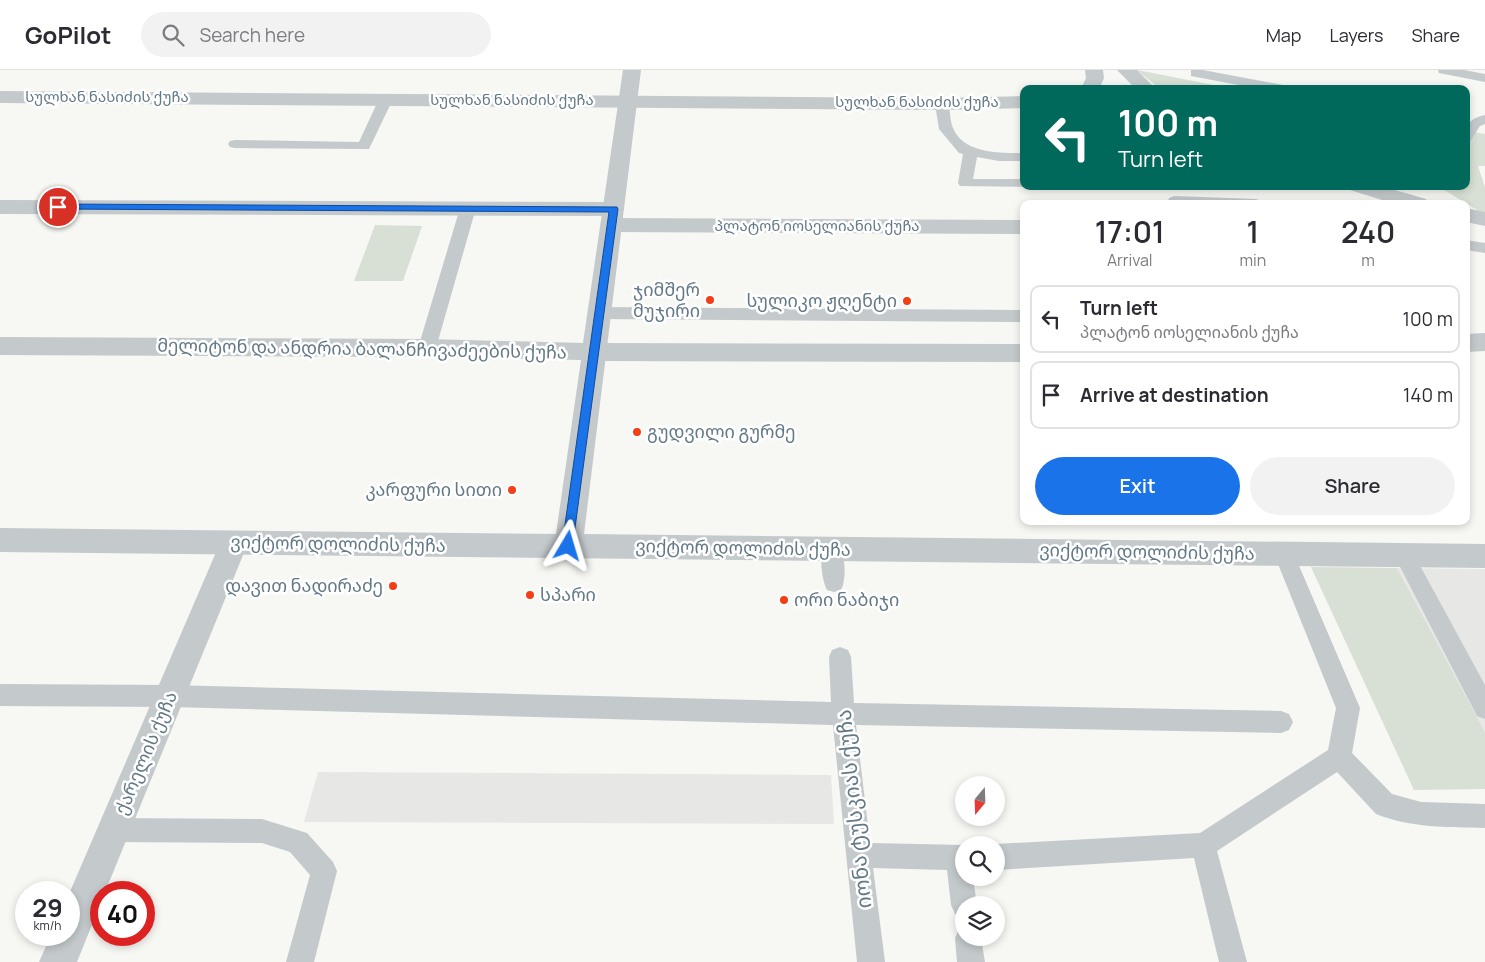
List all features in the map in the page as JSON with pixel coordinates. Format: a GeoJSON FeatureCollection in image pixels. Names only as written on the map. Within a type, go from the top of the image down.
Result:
{"type":"FeatureCollection","features":[{"type":"Feature","properties":{"kind":"street"},"geometry":{"type":"LineString","coordinates":[[568,546],[632,70]]}},
{"type":"Feature","properties":{"kind":"street"},"geometry":{"type":"LineString","coordinates":[[1092,85],[1095,78],[1094,70]]}},
{"type":"Feature","properties":{"kind":"street"},"geometry":{"type":"LineString","coordinates":[[1126,70],[1143,85]]}},
{"type":"Feature","properties":{"kind":"street","name":"სულხან ნასიძის ქუჩა"},"geometry":{"type":"LineString","coordinates":[[0,97],[942,104],[1020,102]]}},
{"type":"Feature","properties":{"kind":"street"},"geometry":{"type":"LineString","coordinates":[[1368,190],[1397,200]]}},
{"type":"Feature","properties":{"kind":"street","name":"პლატონ იოსელიანის ქუჩა"},"geometry":{"type":"LineString","coordinates":[[0,207],[468,208],[612,217],[1020,227]]}},
{"type":"Feature","properties":{"kind":"street"},"geometry":{"type":"LineString","coordinates":[[1470,216],[1485,219]]}},
{"type":"Feature","properties":{"kind":"street"},"geometry":{"type":"LineString","coordinates":[[1470,343],[1485,342]]}},
{"type":"Feature","properties":{"kind":"street","name":"მელიტონ და ანდრია ბალანჩივაძეების ქუჩა"},"geometry":{"type":"LineString","coordinates":[[0,346],[427,348],[594,352],[1020,353]]}},
{"type":"Feature","properties":{"kind":"street","name":"ვიქტორ დოლიძის ქუჩა"},"geometry":{"type":"LineString","coordinates":[[0,540],[1485,556]]}},
{"type":"Feature","properties":{"kind":"street","name":"ქარელის ქუჩა"},"geometry":{"type":"LineString","coordinates":[[58,962],[234,543]]}},
{"type":"Feature","properties":{"kind":"lane"},"geometry":{"type":"LineString","coordinates":[[1197,70],[1196,73],[1260,85]]}},
{"type":"Feature","properties":{"kind":"lane"},"geometry":{"type":"LineString","coordinates":[[1444,70],[1485,78]]}},
{"type":"Feature","properties":{"kind":"lane"},"geometry":{"type":"LineString","coordinates":[[235,144],[364,146],[386,100]]}},
{"type":"Feature","properties":{"kind":"lane"},"geometry":{"type":"LineString","coordinates":[[942,104],[946,129],[964,150],[998,157],[1020,157]]}},
{"type":"Feature","properties":{"kind":"lane"},"geometry":{"type":"LineString","coordinates":[[971,151],[965,183],[1020,184]]}},
{"type":"Feature","properties":{"kind":"lane"},"geometry":{"type":"LineString","coordinates":[[427,348],[468,208]]}},
{"type":"Feature","properties":{"kind":"lane"},"geometry":{"type":"LineString","coordinates":[[1470,246],[1485,248]]}},
{"type":"Feature","properties":{"kind":"lane"},"geometry":{"type":"LineString","coordinates":[[599,313],[1020,316]]}},
{"type":"Feature","properties":{"kind":"lane"},"geometry":{"type":"LineString","coordinates":[[832,549],[834,583]]}},
{"type":"Feature","properties":{"kind":"lane"},"geometry":{"type":"LineString","coordinates":[[1005,856],[1203,845],[1339,757],[1348,708],[1284,554]]}},
{"type":"Feature","properties":{"kind":"lane"},"geometry":{"type":"LineString","coordinates":[[1404,555],[1485,708]]}},
{"type":"Feature","properties":{"kind":"lane","name":"იონა ტუსკიას ქუჩა"},"geometry":{"type":"LineString","coordinates":[[840,657],[843,714],[870,962]]}},
{"type":"Feature","properties":{"kind":"lane"},"geometry":{"type":"LineString","coordinates":[[0,694],[170,696],[843,714],[1281,722]]}},
{"type":"Feature","properties":{"kind":"lane"},"geometry":{"type":"LineString","coordinates":[[1339,757],[1385,805],[1421,814],[1485,816]]}},
{"type":"Feature","properties":{"kind":"lane"},"geometry":{"type":"LineString","coordinates":[[113,830],[262,831],[298,842],[324,871],[300,962]]}},
{"type":"Feature","properties":{"kind":"lane"},"geometry":{"type":"LineString","coordinates":[[1203,845],[1233,962]]}},
{"type":"Feature","properties":{"kind":"lane"},"geometry":{"type":"LineString","coordinates":[[859,855],[955,858]]}},
{"type":"Feature","properties":{"kind":"lane"},"geometry":{"type":"LineString","coordinates":[[969,946],[971,962]]}},
{"type":"Feature","properties":{"kind":"shaded area"},"geometry":{"type":"Polygon","coordinates":[[[1137,70],[1214,85],[1155,85],[1137,70]]]}},
{"type":"Feature","properties":{"kind":"shaded area"},"geometry":{"type":"Polygon","coordinates":[[[1470,132],[1485,134],[1485,166],[1478,166],[1485,187],[1485,212],[1470,206],[1470,200],[1461,200],[1443,190],[1470,190],[1470,132]]]}},
{"type":"Feature","properties":{"kind":"shaded area"},"geometry":{"type":"Polygon","coordinates":[[[375,225],[422,226],[403,281],[354,281],[375,225]]]}},
{"type":"Feature","properties":{"kind":"shaded area"},"geometry":{"type":"Polygon","coordinates":[[[1311,567],[1397,568],[1485,732],[1485,789],[1414,790],[1311,567]]]}},
{"type":"Feature","properties":{"kind":"shaded area"},"geometry":{"type":"Polygon","coordinates":[[[1397,568],[1485,569],[1485,732],[1397,568]]]}},
{"type":"Feature","properties":{"kind":"shaded area"},"geometry":{"type":"Polygon","coordinates":[[[318,772],[831,775],[834,824],[304,822],[318,772]]]}},
{"type":"Feature","properties":{"kind":"place","name":"ჯიმშერ მუჯირი"},"geometry":{"type":"Point","coordinates":[710,300]}},
{"type":"Feature","properties":{"kind":"place","name":"სულიკო ჟღენტი"},"geometry":{"type":"Point","coordinates":[907,301]}},
{"type":"Feature","properties":{"kind":"place","name":"გუდვილი გურმე"},"geometry":{"type":"Point","coordinates":[637,432]}},
{"type":"Feature","properties":{"kind":"place","name":"კარფური სითი"},"geometry":{"type":"Point","coordinates":[512,490]}},
{"type":"Feature","properties":{"kind":"place","name":"დავით ნადირაძე"},"geometry":{"type":"Point","coordinates":[393,586]}},
{"type":"Feature","properties":{"kind":"place","name":"სპარი"},"geometry":{"type":"Point","coordinates":[530,595]}},
{"type":"Feature","properties":{"kind":"place","name":"ორი ნაბიჯი"},"geometry":{"type":"Point","coordinates":[784,600]}},
{"type":"Feature","properties":{"kind":"route"},"geometry":{"type":"LineString","coordinates":[[58,207],[614,209],[568,546]]}}]}
